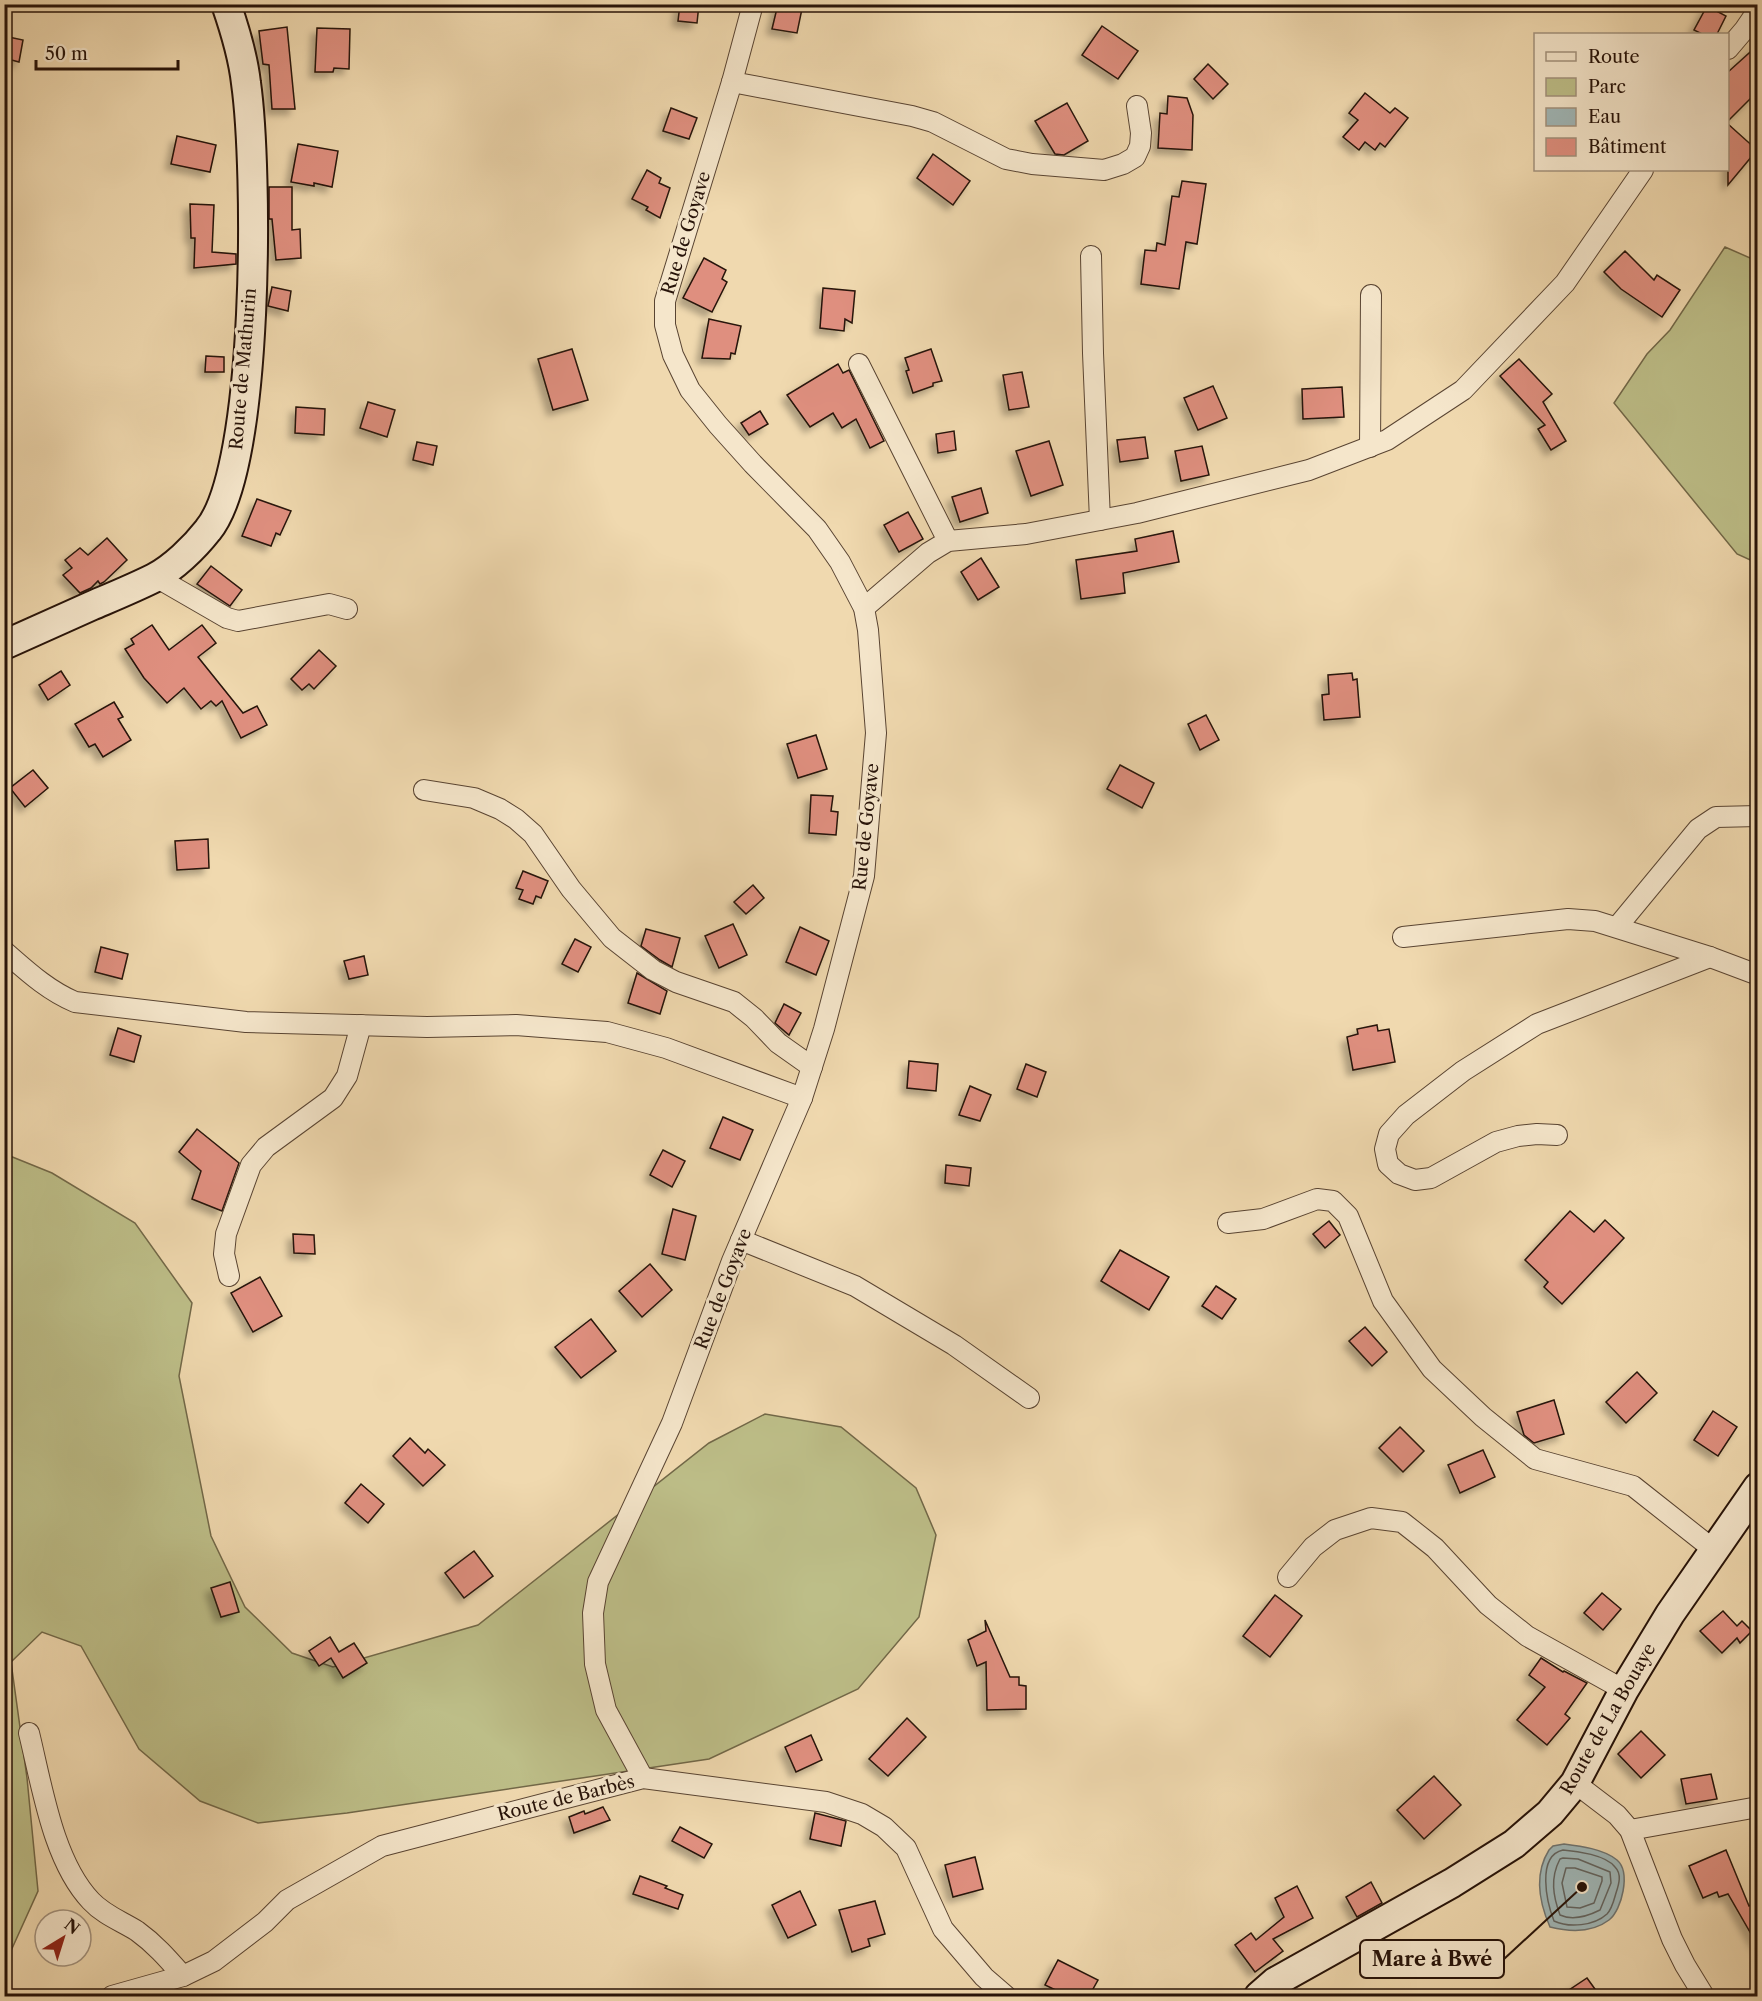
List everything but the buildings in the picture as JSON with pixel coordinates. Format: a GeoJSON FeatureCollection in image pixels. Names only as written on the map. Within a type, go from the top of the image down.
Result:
{"type":"FeatureCollection","features":[{"type":"Feature","properties":{"kind":"street","name":"Route de Mathurin"},"geometry":{"type":"LineString","coordinates":[[4,645],[156,577],[196,544],[210,529],[219,513],[236,455],[244,399],[249,345],[253,221],[250,118],[246,82],[238,39],[226,4]]}},
{"type":"Feature","properties":{"kind":"street","name":"Rue de Goyave"},"geometry":{"type":"LineString","coordinates":[[643,1778],[606,1710],[595,1664],[593,1613],[598,1582],[672,1423],[741,1240],[802,1098],[864,876],[876,733],[868,630],[864,608],[840,562],[817,529],[753,464],[690,390],[673,355],[666,325],[665,301],[732,82],[753,4]]}},
{"type":"Feature","properties":{"kind":"street"},"geometry":{"type":"LineString","coordinates":[[1729,48],[1758,10]]}},
{"type":"Feature","properties":{"kind":"street"},"geometry":{"type":"LineString","coordinates":[[732,82],[912,116],[952,131],[1006,159],[1032,164],[1104,170],[1123,164],[1135,157],[1140,146],[1141,133],[1137,106]]}},
{"type":"Feature","properties":{"kind":"street"},"geometry":{"type":"LineString","coordinates":[[864,608],[928,553],[948,541],[1026,534],[1100,520],[1309,470],[1387,440],[1463,390],[1564,283],[1642,171]]}},
{"type":"Feature","properties":{"kind":"street"},"geometry":{"type":"LineString","coordinates":[[1091,256],[1100,520]]}},
{"type":"Feature","properties":{"kind":"street"},"geometry":{"type":"LineString","coordinates":[[1370,447],[1371,295]]}},
{"type":"Feature","properties":{"kind":"street"},"geometry":{"type":"LineString","coordinates":[[859,364],[948,541]]}},
{"type":"Feature","properties":{"kind":"street"},"geometry":{"type":"LineString","coordinates":[[156,577],[227,618],[238,621],[329,604],[347,609]]}},
{"type":"Feature","properties":{"kind":"street"},"geometry":{"type":"LineString","coordinates":[[424,790],[474,798],[516,819],[539,841],[571,889],[592,915],[626,950],[653,970],[676,982],[734,1002],[778,1042],[812,1067]]}},
{"type":"Feature","properties":{"kind":"street"},"geometry":{"type":"LineString","coordinates":[[1617,927],[1698,829],[1716,817],[1758,816]]}},
{"type":"Feature","properties":{"kind":"street"},"geometry":{"type":"LineString","coordinates":[[1403,937],[1568,919],[1595,921],[1710,957],[1758,975]]}},
{"type":"Feature","properties":{"kind":"street"},"geometry":{"type":"LineString","coordinates":[[4,951],[43,985],[75,1002],[246,1022],[427,1027],[516,1025],[607,1032],[666,1048],[802,1098]]}},
{"type":"Feature","properties":{"kind":"street"},"geometry":{"type":"LineString","coordinates":[[1557,1135],[1518,1136],[1496,1142],[1431,1178],[1415,1180],[1400,1174],[1388,1164],[1384,1149],[1389,1134],[1406,1115],[1463,1071],[1537,1024],[1710,957]]}},
{"type":"Feature","properties":{"kind":"street"},"geometry":{"type":"LineString","coordinates":[[229,1276],[224,1254],[226,1234],[251,1165],[266,1147],[333,1098],[347,1076],[361,1025]]}},
{"type":"Feature","properties":{"kind":"street"},"geometry":{"type":"LineString","coordinates":[[1228,1224],[1263,1219],[1317,1199],[1333,1201],[1348,1216],[1383,1301],[1432,1369],[1483,1417],[1535,1459],[1634,1486],[1714,1550]]}},
{"type":"Feature","properties":{"kind":"street"},"geometry":{"type":"LineString","coordinates":[[741,1240],[855,1286],[954,1345],[1029,1398]]}},
{"type":"Feature","properties":{"kind":"street","name":"Route de La Bouaye"},"geometry":{"type":"LineString","coordinates":[[1259,1996],[1275,1982],[1452,1883],[1514,1844],[1550,1813],[1575,1783],[1624,1690],[1670,1614],[1758,1487]]}},
{"type":"Feature","properties":{"kind":"street"},"geometry":{"type":"LineString","coordinates":[[1288,1577],[1312,1548],[1335,1530],[1371,1518],[1402,1522],[1435,1548],[1488,1605],[1527,1636],[1624,1690]]}},
{"type":"Feature","properties":{"kind":"street"},"geometry":{"type":"LineString","coordinates":[[29,1733],[56,1837],[68,1871],[91,1900],[109,1916],[134,1929],[157,1946],[183,1976]]}},
{"type":"Feature","properties":{"kind":"street","name":"Route de Barbès"},"geometry":{"type":"LineString","coordinates":[[112,1996],[183,1976],[214,1961],[265,1922],[287,1900],[382,1846],[643,1778],[826,1802],[869,1818],[884,1827],[906,1848],[944,1929],[984,1977],[1006,1996]]}},
{"type":"Feature","properties":{"kind":"street"},"geometry":{"type":"LineString","coordinates":[[1575,1783],[1617,1815],[1630,1830],[1672,1939],[1684,1965],[1704,1996]]}},
{"type":"Feature","properties":{"kind":"street"},"geometry":{"type":"LineString","coordinates":[[1630,1830],[1758,1807]]}},
{"type":"Feature","properties":{"kind":"green space"},"geometry":{"type":"Polygon","coordinates":[[[1725,247],[1757,261],[1757,563],[1737,554],[1614,403],[1647,354],[1670,330],[1725,247]]]}},
{"type":"Feature","properties":{"kind":"green space"},"geometry":{"type":"Polygon","coordinates":[[[5,1154],[52,1173],[135,1223],[192,1303],[179,1376],[211,1536],[245,1607],[292,1653],[333,1667],[478,1625],[709,1443],[765,1414],[841,1427],[916,1488],[936,1535],[919,1617],[858,1689],[709,1759],[347,1813],[258,1823],[200,1801],[139,1749],[81,1646],[42,1632],[11,1662],[27,1778],[38,1891],[5,1964],[5,1154]]]}},
{"type":"Feature","properties":{"kind":"water"},"geometry":{"type":"Polygon","coordinates":[[[1564,1844],[1605,1853],[1617,1860],[1621,1866],[1624,1882],[1618,1908],[1609,1920],[1595,1927],[1581,1930],[1558,1929],[1550,1927],[1546,1917],[1541,1898],[1541,1869],[1549,1850],[1553,1846],[1564,1844]]]}},
{"type":"Feature","properties":{"kind":"place","name":"Mare à Bwé"},"geometry":{"type":"Point","coordinates":[1582,1887]}}]}
